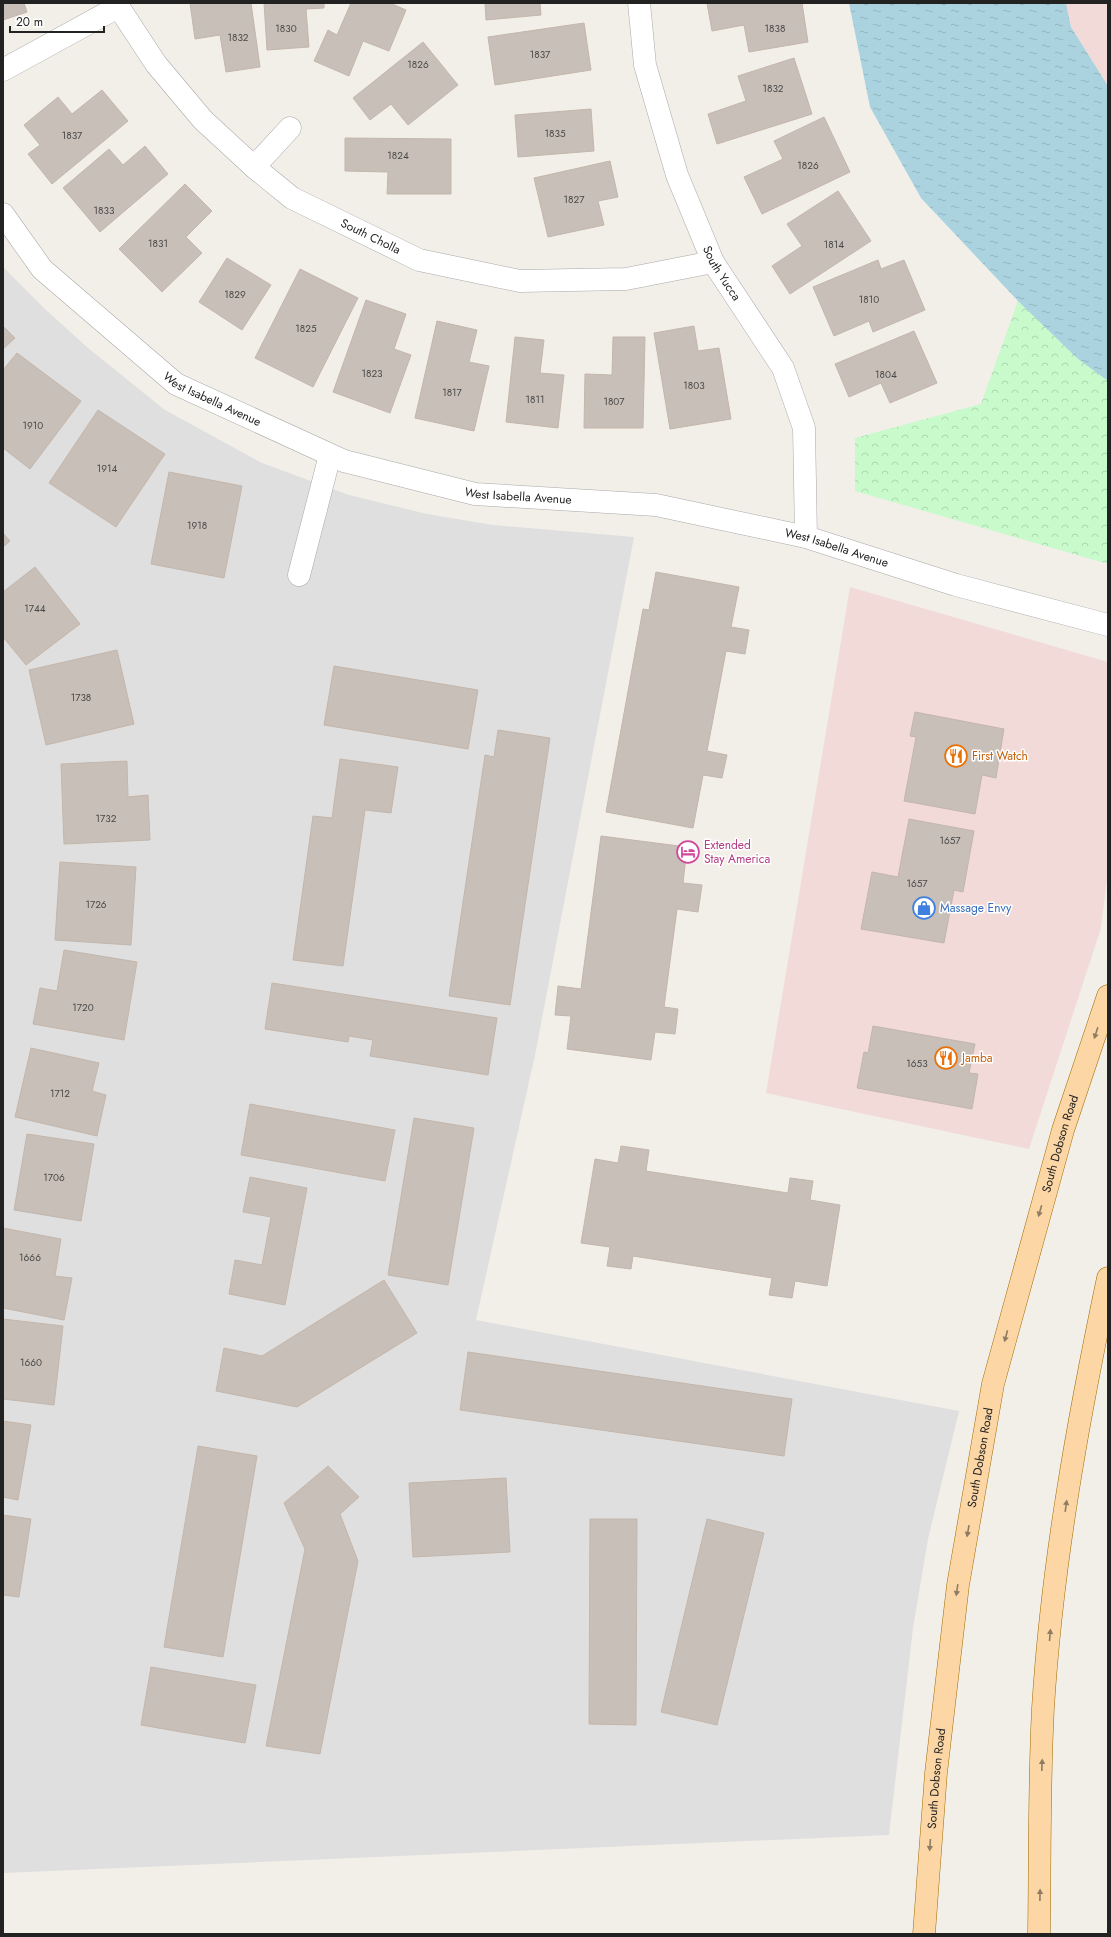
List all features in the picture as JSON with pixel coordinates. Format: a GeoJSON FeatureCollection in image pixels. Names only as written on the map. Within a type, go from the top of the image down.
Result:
{"type":"FeatureCollection","features":[{"type":"Feature","properties":{"kind":"main road","name":"South Dobson Road"},"geometry":{"type":"LineString","coordinates":[[924,1934],[936,1773],[958,1585],[993,1384],[1063,1130],[1108,996]]}},
{"type":"Feature","properties":{"kind":"main road"},"geometry":{"type":"LineString","coordinates":[[1039,1934],[1044,1708],[1053,1600],[1070,1476],[1108,1278]]}},
{"type":"Feature","properties":{"kind":"street","name":"South Yucca"},"geometry":{"type":"LineString","coordinates":[[640,3],[645,65],[677,174],[713,262],[783,368],[804,428],[806,537]]}},
{"type":"Feature","properties":{"kind":"street","name":"South Cholla"},"geometry":{"type":"LineString","coordinates":[[117,5],[156,64],[203,120],[254,167],[292,198],[419,260],[520,281],[626,279],[713,262]]}},
{"type":"Feature","properties":{"kind":"street"},"geometry":{"type":"LineString","coordinates":[[3,70],[117,5]]}},
{"type":"Feature","properties":{"kind":"street"},"geometry":{"type":"LineString","coordinates":[[254,167],[290,128]]}},
{"type":"Feature","properties":{"kind":"street","name":"West Isabella Avenue"},"geometry":{"type":"LineString","coordinates":[[3,214],[42,269],[176,384],[344,462],[475,494],[656,505],[806,537],[956,585],[1108,625]]}},
{"type":"Feature","properties":{"kind":"street"},"geometry":{"type":"LineString","coordinates":[[299,575],[330,455]]}},
{"type":"Feature","properties":{"kind":"shaded area"},"geometry":{"type":"Polygon","coordinates":[[[1066,3],[1108,3],[1108,86],[1071,27],[1066,3]]]}},
{"type":"Feature","properties":{"kind":"shaded area"},"geometry":{"type":"Polygon","coordinates":[[[3,267],[45,309],[88,348],[165,410],[262,463],[349,495],[427,514],[493,525],[634,537],[535,1055],[476,1320],[959,1411],[928,1539],[913,1628],[889,1835],[3,1873],[3,267]]]}},
{"type":"Feature","properties":{"kind":"shaded area"},"geometry":{"type":"Polygon","coordinates":[[[850,587],[1108,662],[1108,871],[1101,928],[1029,1149],[766,1093],[850,587]]]}},
{"type":"Feature","properties":{"kind":"green space"},"geometry":{"type":"Polygon","coordinates":[[[1018,301],[1108,381],[1108,564],[855,491],[855,438],[981,404],[1018,301]]]}},
{"type":"Feature","properties":{"kind":"water"},"geometry":{"type":"Polygon","coordinates":[[[849,3],[1066,3],[1071,27],[1108,86],[1108,381],[1077,358],[1018,301],[921,198],[870,107],[849,3]]]}},
{"type":"Feature","properties":{"kind":"building"},"geometry":{"type":"Polygon","coordinates":[[[3,3],[24,3],[27,12],[3,20],[3,3]]]}},
{"type":"Feature","properties":{"kind":"building"},"geometry":{"type":"Polygon","coordinates":[[[190,3],[251,3],[260,67],[226,72],[220,35],[195,39],[190,3]]]}},
{"type":"Feature","properties":{"kind":"building"},"geometry":{"type":"Polygon","coordinates":[[[264,3],[324,3],[324,8],[306,9],[309,47],[267,50],[264,3]]]}},
{"type":"Feature","properties":{"kind":"building"},"geometry":{"type":"Polygon","coordinates":[[[351,3],[390,3],[406,10],[389,51],[363,41],[349,76],[314,61],[328,30],[337,35],[351,3]]]}},
{"type":"Feature","properties":{"kind":"building"},"geometry":{"type":"Polygon","coordinates":[[[485,3],[540,3],[541,15],[486,20],[485,3]]]}},
{"type":"Feature","properties":{"kind":"building"},"geometry":{"type":"Polygon","coordinates":[[[707,3],[802,3],[808,42],[749,52],[744,25],[712,31],[707,3]]]}},
{"type":"Feature","properties":{"kind":"building"},"geometry":{"type":"Polygon","coordinates":[[[584,23],[591,70],[495,85],[488,37],[584,23]]]}},
{"type":"Feature","properties":{"kind":"building"},"geometry":{"type":"Polygon","coordinates":[[[423,42],[458,85],[408,125],[391,104],[370,120],[353,98],[423,42]]]}},
{"type":"Feature","properties":{"kind":"building"},"geometry":{"type":"Polygon","coordinates":[[[794,58],[812,114],[717,144],[708,114],[746,101],[738,76],[794,58]]]}},
{"type":"Feature","properties":{"kind":"building"},"geometry":{"type":"Polygon","coordinates":[[[102,90],[128,121],[52,184],[28,154],[40,145],[24,125],[58,97],[72,114],[102,90]]]}},
{"type":"Feature","properties":{"kind":"building"},"geometry":{"type":"Polygon","coordinates":[[[591,109],[594,151],[518,157],[515,115],[591,109]]]}},
{"type":"Feature","properties":{"kind":"building"},"geometry":{"type":"Polygon","coordinates":[[[824,117],[850,172],[762,214],[744,177],[783,159],[774,141],[824,117]]]}},
{"type":"Feature","properties":{"kind":"building"},"geometry":{"type":"Polygon","coordinates":[[[345,138],[451,139],[451,194],[387,194],[388,172],[345,171],[345,138]]]}},
{"type":"Feature","properties":{"kind":"building"},"geometry":{"type":"Polygon","coordinates":[[[145,146],[168,174],[100,232],[63,188],[109,149],[123,165],[145,146]]]}},
{"type":"Feature","properties":{"kind":"building"},"geometry":{"type":"Polygon","coordinates":[[[610,161],[618,197],[598,201],[604,225],[548,237],[534,178],[610,161]]]}},
{"type":"Feature","properties":{"kind":"building"},"geometry":{"type":"Polygon","coordinates":[[[185,184],[212,211],[186,237],[202,253],[162,292],[119,249],[185,184]]]}},
{"type":"Feature","properties":{"kind":"building"},"geometry":{"type":"Polygon","coordinates":[[[838,191],[871,241],[790,294],[772,266],[802,246],[787,224],[838,191]]]}},
{"type":"Feature","properties":{"kind":"building"},"geometry":{"type":"Polygon","coordinates":[[[227,258],[271,285],[242,330],[199,302],[227,258]]]}},
{"type":"Feature","properties":{"kind":"building"},"geometry":{"type":"Polygon","coordinates":[[[878,260],[881,269],[904,260],[925,310],[873,332],[869,321],[834,336],[813,287],[878,260]]]}},
{"type":"Feature","properties":{"kind":"building"},"geometry":{"type":"Polygon","coordinates":[[[300,269],[358,298],[313,387],[255,358],[300,269]]]}},
{"type":"Feature","properties":{"kind":"building"},"geometry":{"type":"Polygon","coordinates":[[[366,300],[406,314],[394,349],[411,355],[390,413],[333,392],[366,300]]]}},
{"type":"Feature","properties":{"kind":"building"},"geometry":{"type":"Polygon","coordinates":[[[437,321],[477,330],[469,362],[489,366],[474,431],[415,418],[437,321]]]}},
{"type":"Feature","properties":{"kind":"building"},"geometry":{"type":"Polygon","coordinates":[[[3,326],[15,338],[3,349],[3,326]]]}},
{"type":"Feature","properties":{"kind":"building"},"geometry":{"type":"Polygon","coordinates":[[[694,326],[698,351],[719,348],[731,419],[670,429],[654,333],[694,326]]]}},
{"type":"Feature","properties":{"kind":"building"},"geometry":{"type":"Polygon","coordinates":[[[914,331],[937,383],[890,403],[881,383],[849,397],[835,364],[914,331]]]}},
{"type":"Feature","properties":{"kind":"building"},"geometry":{"type":"Polygon","coordinates":[[[515,337],[544,340],[540,373],[564,375],[558,428],[506,422],[515,337]]]}},
{"type":"Feature","properties":{"kind":"building"},"geometry":{"type":"Polygon","coordinates":[[[613,337],[645,337],[643,428],[584,428],[585,374],[612,375],[613,337]]]}},
{"type":"Feature","properties":{"kind":"building"},"geometry":{"type":"Polygon","coordinates":[[[17,353],[81,401],[30,469],[3,448],[3,370],[17,353]]]}},
{"type":"Feature","properties":{"kind":"building"},"geometry":{"type":"Polygon","coordinates":[[[98,410],[165,454],[116,527],[49,483],[98,410]]]}},
{"type":"Feature","properties":{"kind":"building"},"geometry":{"type":"Polygon","coordinates":[[[169,472],[242,486],[224,578],[151,564],[169,472]]]}},
{"type":"Feature","properties":{"kind":"building"},"geometry":{"type":"Polygon","coordinates":[[[3,533],[10,541],[3,547],[3,533]]]}},
{"type":"Feature","properties":{"kind":"building"},"geometry":{"type":"Polygon","coordinates":[[[35,567],[80,624],[26,665],[3,637],[3,592],[35,567]]]}},
{"type":"Feature","properties":{"kind":"building"},"geometry":{"type":"Polygon","coordinates":[[[656,572],[739,587],[731,627],[749,630],[745,654],[726,651],[707,751],[727,755],[722,778],[703,775],[693,828],[606,812],[643,609],[649,610],[656,572]]]}},
{"type":"Feature","properties":{"kind":"building"},"geometry":{"type":"Polygon","coordinates":[[[117,650],[134,724],[46,745],[29,670],[117,650]]]}},
{"type":"Feature","properties":{"kind":"building"},"geometry":{"type":"Polygon","coordinates":[[[334,666],[478,690],[468,749],[324,725],[334,666]]]}},
{"type":"Feature","properties":{"kind":"building","name":"First Watch"},"geometry":{"type":"Polygon","coordinates":[[[915,712],[1004,729],[996,778],[982,775],[975,814],[904,801],[916,737],[910,736],[915,712]]]}},
{"type":"Feature","properties":{"kind":"building"},"geometry":{"type":"Polygon","coordinates":[[[498,730],[550,738],[510,1005],[449,996],[485,755],[494,757],[498,730]]]}},
{"type":"Feature","properties":{"kind":"building"},"geometry":{"type":"Polygon","coordinates":[[[340,759],[398,767],[391,813],[365,810],[343,966],[293,960],[313,816],[332,818],[340,759]]]}},
{"type":"Feature","properties":{"kind":"building"},"geometry":{"type":"Polygon","coordinates":[[[127,761],[128,797],[148,795],[150,840],[64,844],[61,764],[127,761]]]}},
{"type":"Feature","properties":{"kind":"building"},"geometry":{"type":"Polygon","coordinates":[[[909,819],[974,831],[963,892],[954,890],[944,943],[861,929],[872,872],[898,877],[909,819]]]}},
{"type":"Feature","properties":{"kind":"building"},"geometry":{"type":"Polygon","coordinates":[[[601,836],[687,847],[683,883],[702,885],[698,912],[677,909],[664,1007],[678,1009],[675,1034],[655,1032],[651,1060],[567,1049],[571,1016],[555,1015],[558,986],[581,989],[601,836]]]}},
{"type":"Feature","properties":{"kind":"building"},"geometry":{"type":"Polygon","coordinates":[[[60,862],[136,867],[131,945],[55,940],[60,862]]]}},
{"type":"Feature","properties":{"kind":"building"},"geometry":{"type":"Polygon","coordinates":[[[64,950],[137,962],[124,1040],[33,1024],[40,988],[57,991],[64,950]]]}},
{"type":"Feature","properties":{"kind":"building"},"geometry":{"type":"Polygon","coordinates":[[[272,983],[497,1018],[488,1075],[370,1056],[373,1040],[349,1036],[348,1042],[265,1029],[272,983]]]}},
{"type":"Feature","properties":{"kind":"building"},"geometry":{"type":"Polygon","coordinates":[[[873,1026],[975,1044],[969,1073],[978,1074],[972,1109],[857,1088],[864,1052],[868,1053],[873,1026]]]}},
{"type":"Feature","properties":{"kind":"building"},"geometry":{"type":"Polygon","coordinates":[[[31,1048],[99,1063],[92,1091],[106,1095],[97,1136],[15,1117],[31,1048]]]}},
{"type":"Feature","properties":{"kind":"building"},"geometry":{"type":"Polygon","coordinates":[[[250,1104],[395,1130],[385,1181],[241,1155],[250,1104]]]}},
{"type":"Feature","properties":{"kind":"building"},"geometry":{"type":"Polygon","coordinates":[[[414,1118],[474,1128],[448,1285],[388,1275],[414,1118]]]}},
{"type":"Feature","properties":{"kind":"building"},"geometry":{"type":"Polygon","coordinates":[[[27,1134],[94,1144],[81,1221],[14,1210],[27,1134]]]}},
{"type":"Feature","properties":{"kind":"building"},"geometry":{"type":"Polygon","coordinates":[[[621,1146],[649,1150],[646,1171],[788,1193],[790,1178],[813,1181],[810,1200],[840,1205],[827,1286],[795,1281],[792,1298],[769,1295],[772,1278],[633,1256],[631,1269],[607,1266],[610,1247],[581,1243],[595,1159],[618,1163],[621,1146]]]}},
{"type":"Feature","properties":{"kind":"building"},"geometry":{"type":"Polygon","coordinates":[[[250,1177],[307,1188],[285,1305],[229,1294],[235,1260],[262,1265],[271,1217],[243,1212],[250,1177]]]}},
{"type":"Feature","properties":{"kind":"building"},"geometry":{"type":"Polygon","coordinates":[[[3,1228],[61,1239],[55,1276],[72,1278],[64,1320],[3,1308],[3,1228]]]}},
{"type":"Feature","properties":{"kind":"building"},"geometry":{"type":"Polygon","coordinates":[[[384,1280],[417,1333],[297,1407],[216,1391],[224,1348],[262,1356],[384,1280]]]}},
{"type":"Feature","properties":{"kind":"building"},"geometry":{"type":"Polygon","coordinates":[[[3,1319],[63,1326],[54,1405],[3,1399],[3,1319]]]}},
{"type":"Feature","properties":{"kind":"building"},"geometry":{"type":"Polygon","coordinates":[[[468,1352],[792,1399],[784,1456],[460,1410],[468,1352]]]}},
{"type":"Feature","properties":{"kind":"building"},"geometry":{"type":"Polygon","coordinates":[[[3,1421],[31,1425],[18,1500],[3,1497],[3,1421]]]}},
{"type":"Feature","properties":{"kind":"building"},"geometry":{"type":"Polygon","coordinates":[[[198,1446],[257,1456],[223,1657],[164,1647],[198,1446]]]}},
{"type":"Feature","properties":{"kind":"building"},"geometry":{"type":"Polygon","coordinates":[[[328,1466],[359,1497],[340,1514],[358,1561],[320,1754],[266,1746],[305,1549],[284,1503],[328,1466]]]}},
{"type":"Feature","properties":{"kind":"building"},"geometry":{"type":"Polygon","coordinates":[[[506,1478],[510,1552],[413,1557],[409,1483],[506,1478]]]}},
{"type":"Feature","properties":{"kind":"building"},"geometry":{"type":"Polygon","coordinates":[[[3,1515],[31,1519],[19,1597],[3,1595],[3,1515]]]}},
{"type":"Feature","properties":{"kind":"building"},"geometry":{"type":"Polygon","coordinates":[[[590,1519],[637,1519],[636,1725],[589,1724],[590,1519]]]}},
{"type":"Feature","properties":{"kind":"building"},"geometry":{"type":"Polygon","coordinates":[[[707,1519],[764,1533],[717,1725],[661,1712],[707,1519]]]}},
{"type":"Feature","properties":{"kind":"building"},"geometry":{"type":"Polygon","coordinates":[[[151,1667],[256,1685],[245,1743],[141,1725],[151,1667]]]}},
{"type":"Feature","properties":{"kind":"place","name":"First Watch"},"geometry":{"type":"Point","coordinates":[956,756]}},
{"type":"Feature","properties":{"kind":"place","name":"Extended Stay America"},"geometry":{"type":"Point","coordinates":[688,852]}},
{"type":"Feature","properties":{"kind":"place","name":"Massage Envy"},"geometry":{"type":"Point","coordinates":[924,908]}},
{"type":"Feature","properties":{"kind":"place","name":"Jamba"},"geometry":{"type":"Point","coordinates":[946,1058]}}]}
